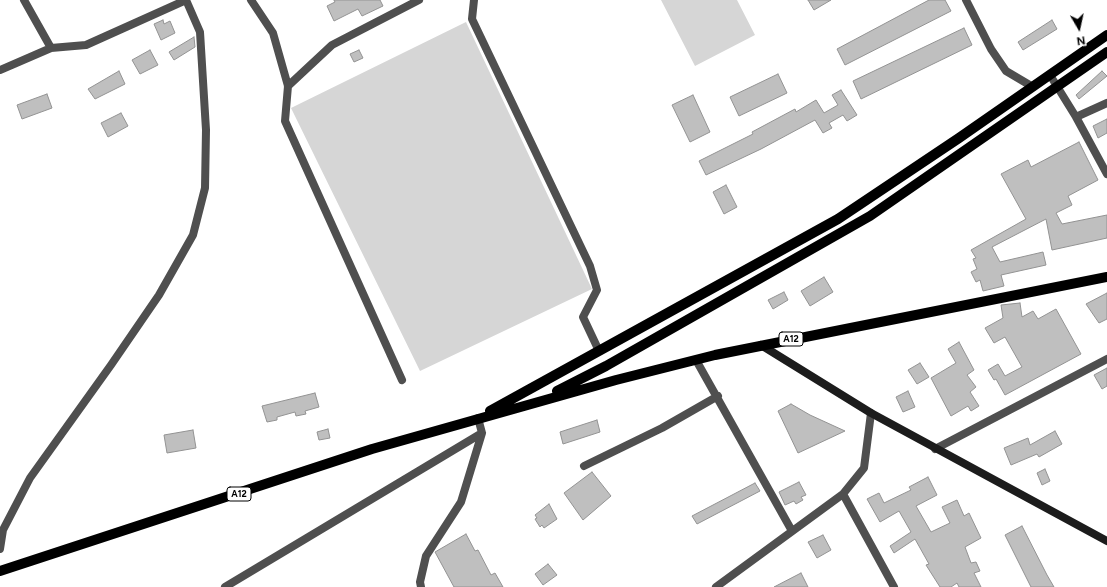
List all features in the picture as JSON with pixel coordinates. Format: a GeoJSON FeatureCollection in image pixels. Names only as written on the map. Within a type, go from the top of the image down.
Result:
{"type":"FeatureCollection","features":[{"type":"Feature","properties":{"kind":"main road"},"geometry":{"type":"LineString","coordinates":[[478,418],[524,391],[838,219],[1107,35]]}},
{"type":"Feature","properties":{"kind":"main road"},"geometry":{"type":"LineString","coordinates":[[532,403],[606,366],[870,216],[1107,52]]}},
{"type":"Feature","properties":{"kind":"main road","name":"A12"},"geometry":{"type":"LineString","coordinates":[[0,571],[372,449],[616,380],[761,345],[1107,277]]}},
{"type":"Feature","properties":{"kind":"main road"},"geometry":{"type":"LineString","coordinates":[[599,351],[612,377],[616,380]]}},
{"type":"Feature","properties":{"kind":"street"},"geometry":{"type":"LineString","coordinates":[[24,0],[51,48]]}},
{"type":"Feature","properties":{"kind":"street"},"geometry":{"type":"LineString","coordinates":[[0,70],[51,48],[86,45],[186,0],[200,32],[206,130],[205,188],[193,235],[155,301],[30,478],[3,530],[0,549]]}},
{"type":"Feature","properties":{"kind":"street"},"geometry":{"type":"LineString","coordinates":[[251,0],[273,32],[288,86],[285,121],[402,380]]}},
{"type":"Feature","properties":{"kind":"street"},"geometry":{"type":"LineString","coordinates":[[288,86],[332,45],[420,0]]}},
{"type":"Feature","properties":{"kind":"street"},"geometry":{"type":"LineString","coordinates":[[474,0],[472,19],[590,266],[597,290],[583,317],[599,351]]}},
{"type":"Feature","properties":{"kind":"street"},"geometry":{"type":"LineString","coordinates":[[966,0],[991,49],[1006,71],[1033,87]]}},
{"type":"Feature","properties":{"kind":"street"},"geometry":{"type":"LineString","coordinates":[[1050,75],[1076,117],[1107,174]]}},
{"type":"Feature","properties":{"kind":"street"},"geometry":{"type":"LineString","coordinates":[[1076,117],[1107,103]]}},
{"type":"Feature","properties":{"kind":"street"},"geometry":{"type":"LineString","coordinates":[[761,345],[871,413],[1107,541]]}},
{"type":"Feature","properties":{"kind":"street"},"geometry":{"type":"LineString","coordinates":[[935,449],[1107,359]]}},
{"type":"Feature","properties":{"kind":"street"},"geometry":{"type":"LineString","coordinates":[[696,360],[718,396],[792,531]]}},
{"type":"Feature","properties":{"kind":"street"},"geometry":{"type":"LineString","coordinates":[[584,466],[662,428],[718,396]]}},
{"type":"Feature","properties":{"kind":"street"},"geometry":{"type":"LineString","coordinates":[[716,587],[843,494],[864,468],[871,413]]}},
{"type":"Feature","properties":{"kind":"street"},"geometry":{"type":"LineString","coordinates":[[421,587],[420,582],[426,556],[461,502],[482,433],[478,418]]}},
{"type":"Feature","properties":{"kind":"street"},"geometry":{"type":"LineString","coordinates":[[225,587],[482,433]]}},
{"type":"Feature","properties":{"kind":"street"},"geometry":{"type":"LineString","coordinates":[[843,494],[894,587]]}},
{"type":"Feature","properties":{"kind":"shaded area"},"geometry":{"type":"Polygon","coordinates":[[[661,0],[737,0],[755,35],[695,66],[661,0]]]}},
{"type":"Feature","properties":{"kind":"shaded area"},"geometry":{"type":"Polygon","coordinates":[[[466,22],[592,289],[420,371],[291,108],[466,22]]]}},
{"type":"Feature","properties":{"kind":"building"},"geometry":{"type":"Polygon","coordinates":[[[334,0],[380,0],[383,6],[362,16],[358,9],[334,21],[327,6],[335,2],[334,0]]]}},
{"type":"Feature","properties":{"kind":"building"},"geometry":{"type":"Polygon","coordinates":[[[808,0],[831,0],[814,10],[808,0]]]}},
{"type":"Feature","properties":{"kind":"building"},"geometry":{"type":"Polygon","coordinates":[[[929,0],[945,0],[951,11],[845,65],[837,49],[929,0]]]}},
{"type":"Feature","properties":{"kind":"building"},"geometry":{"type":"Polygon","coordinates":[[[163,20],[164,24],[170,21],[175,33],[161,40],[154,24],[163,20]]]}},
{"type":"Feature","properties":{"kind":"building"},"geometry":{"type":"Polygon","coordinates":[[[1052,20],[1057,29],[1023,50],[1018,42],[1052,20]]]}},
{"type":"Feature","properties":{"kind":"building"},"geometry":{"type":"Polygon","coordinates":[[[964,28],[972,45],[861,99],[853,81],[964,28]]]}},
{"type":"Feature","properties":{"kind":"building"},"geometry":{"type":"Polygon","coordinates":[[[194,37],[195,47],[174,60],[169,52],[194,37]]]}},
{"type":"Feature","properties":{"kind":"building"},"geometry":{"type":"Polygon","coordinates":[[[150,50],[158,65],[140,74],[132,60],[150,50]]]}},
{"type":"Feature","properties":{"kind":"building"},"geometry":{"type":"Polygon","coordinates":[[[359,50],[363,58],[354,62],[350,54],[359,50]]]}},
{"type":"Feature","properties":{"kind":"building"},"geometry":{"type":"Polygon","coordinates":[[[119,71],[125,84],[95,99],[88,89],[119,71]]]}},
{"type":"Feature","properties":{"kind":"building"},"geometry":{"type":"Polygon","coordinates":[[[1102,71],[1107,76],[1079,99],[1076,95],[1102,71]]]}},
{"type":"Feature","properties":{"kind":"building"},"geometry":{"type":"Polygon","coordinates":[[[778,74],[787,93],[739,116],[730,97],[778,74]]]}},
{"type":"Feature","properties":{"kind":"building"},"geometry":{"type":"Polygon","coordinates":[[[841,90],[857,115],[847,121],[843,115],[829,123],[832,128],[823,133],[815,120],[761,149],[706,175],[699,161],[753,134],[752,132],[795,109],[796,112],[816,100],[824,113],[838,105],[832,95],[841,90]]]}},
{"type":"Feature","properties":{"kind":"building"},"geometry":{"type":"Polygon","coordinates":[[[47,94],[52,108],[22,119],[17,105],[47,94]]]}},
{"type":"Feature","properties":{"kind":"building"},"geometry":{"type":"Polygon","coordinates":[[[693,95],[710,132],[690,142],[672,105],[693,95]]]}},
{"type":"Feature","properties":{"kind":"building"},"geometry":{"type":"Polygon","coordinates":[[[121,113],[128,126],[108,137],[101,123],[121,113]]]}},
{"type":"Feature","properties":{"kind":"building"},"geometry":{"type":"Polygon","coordinates":[[[1107,119],[1107,133],[1098,138],[1093,126],[1107,119]]]}},
{"type":"Feature","properties":{"kind":"building"},"geometry":{"type":"Polygon","coordinates":[[[1079,142],[1098,180],[1068,196],[1072,205],[1056,213],[1062,224],[1107,215],[1107,238],[1052,250],[1046,219],[992,247],[1000,262],[1043,252],[1046,265],[1001,275],[1004,286],[983,291],[980,280],[976,282],[971,272],[977,269],[973,259],[976,258],[971,250],[1026,219],[1001,174],[1028,160],[1031,167],[1079,142]]]}},
{"type":"Feature","properties":{"kind":"building"},"geometry":{"type":"Polygon","coordinates":[[[726,185],[737,207],[724,214],[713,192],[726,185]]]}},
{"type":"Feature","properties":{"kind":"building"},"geometry":{"type":"Polygon","coordinates":[[[824,277],[833,292],[810,306],[801,291],[824,277]]]}},
{"type":"Feature","properties":{"kind":"building"},"geometry":{"type":"Polygon","coordinates":[[[784,292],[788,300],[773,309],[768,300],[784,292]]]}},
{"type":"Feature","properties":{"kind":"building"},"geometry":{"type":"Polygon","coordinates":[[[1107,293],[1107,319],[1099,323],[1086,304],[1107,293]]]}},
{"type":"Feature","properties":{"kind":"building"},"geometry":{"type":"Polygon","coordinates":[[[1020,303],[1022,317],[1033,311],[1038,319],[1056,309],[1081,354],[1005,395],[996,379],[994,380],[988,370],[998,364],[1005,376],[1022,367],[1005,337],[994,343],[985,328],[1003,318],[1001,305],[1020,303]]]}},
{"type":"Feature","properties":{"kind":"building"},"geometry":{"type":"Polygon","coordinates":[[[959,342],[974,370],[967,375],[976,387],[970,392],[979,406],[971,411],[968,406],[951,416],[931,378],[956,363],[948,349],[959,342]]]}},
{"type":"Feature","properties":{"kind":"building"},"geometry":{"type":"Polygon","coordinates":[[[920,363],[929,377],[917,384],[908,370],[920,363]]]}},
{"type":"Feature","properties":{"kind":"building"},"geometry":{"type":"Polygon","coordinates":[[[1107,368],[1107,386],[1102,389],[1094,375],[1107,368]]]}},
{"type":"Feature","properties":{"kind":"building"},"geometry":{"type":"Polygon","coordinates":[[[908,391],[915,407],[903,412],[896,397],[908,391]]]}},
{"type":"Feature","properties":{"kind":"building"},"geometry":{"type":"Polygon","coordinates":[[[315,393],[319,407],[305,411],[306,414],[296,416],[295,412],[277,417],[277,420],[267,422],[262,406],[315,393]]]}},
{"type":"Feature","properties":{"kind":"building"},"geometry":{"type":"Polygon","coordinates":[[[791,404],[810,415],[845,431],[798,453],[778,411],[791,404]]]}},
{"type":"Feature","properties":{"kind":"building"},"geometry":{"type":"Polygon","coordinates":[[[597,420],[600,432],[563,444],[560,432],[597,420]]]}},
{"type":"Feature","properties":{"kind":"building"},"geometry":{"type":"Polygon","coordinates":[[[328,429],[330,438],[319,440],[317,432],[328,429]]]}},
{"type":"Feature","properties":{"kind":"building"},"geometry":{"type":"Polygon","coordinates":[[[193,430],[196,448],[167,453],[164,435],[193,430]]]}},
{"type":"Feature","properties":{"kind":"building"},"geometry":{"type":"Polygon","coordinates":[[[1055,431],[1062,444],[1039,457],[1037,454],[1011,465],[1004,448],[1028,438],[1030,445],[1055,431]]]}},
{"type":"Feature","properties":{"kind":"building"},"geometry":{"type":"Polygon","coordinates":[[[1045,469],[1050,481],[1042,485],[1037,473],[1045,469]]]}},
{"type":"Feature","properties":{"kind":"building"},"geometry":{"type":"Polygon","coordinates":[[[592,472],[611,496],[583,520],[564,493],[592,472]]]}},
{"type":"Feature","properties":{"kind":"building"},"geometry":{"type":"Polygon","coordinates":[[[928,477],[937,495],[916,506],[931,532],[950,523],[942,507],[957,500],[964,516],[969,513],[981,538],[965,547],[971,563],[976,562],[980,571],[974,573],[981,587],[959,587],[957,583],[951,587],[940,587],[926,565],[929,564],[915,539],[894,553],[890,546],[911,532],[899,511],[880,522],[867,499],[879,493],[884,503],[911,490],[909,487],[928,477]]]}},
{"type":"Feature","properties":{"kind":"building"},"geometry":{"type":"Polygon","coordinates":[[[799,482],[806,495],[801,497],[803,500],[796,504],[794,501],[785,505],[779,492],[799,482]]]}},
{"type":"Feature","properties":{"kind":"building"},"geometry":{"type":"Polygon","coordinates":[[[755,483],[760,491],[697,524],[692,516],[755,483]]]}},
{"type":"Feature","properties":{"kind":"building"},"geometry":{"type":"Polygon","coordinates":[[[549,504],[557,519],[544,528],[542,525],[540,527],[535,519],[537,518],[535,515],[549,504]]]}},
{"type":"Feature","properties":{"kind":"building"},"geometry":{"type":"Polygon","coordinates":[[[1022,526],[1054,587],[1031,587],[1005,535],[1022,526]]]}},
{"type":"Feature","properties":{"kind":"building"},"geometry":{"type":"Polygon","coordinates":[[[466,534],[475,551],[478,550],[491,575],[495,573],[503,587],[454,587],[435,552],[466,534]]]}},
{"type":"Feature","properties":{"kind":"building"},"geometry":{"type":"Polygon","coordinates":[[[823,535],[831,550],[817,558],[808,542],[823,535]]]}},
{"type":"Feature","properties":{"kind":"building"},"geometry":{"type":"Polygon","coordinates":[[[548,564],[557,575],[543,585],[535,574],[548,564]]]}},
{"type":"Feature","properties":{"kind":"building"},"geometry":{"type":"Polygon","coordinates":[[[801,573],[808,587],[774,587],[801,573]]]}}]}
